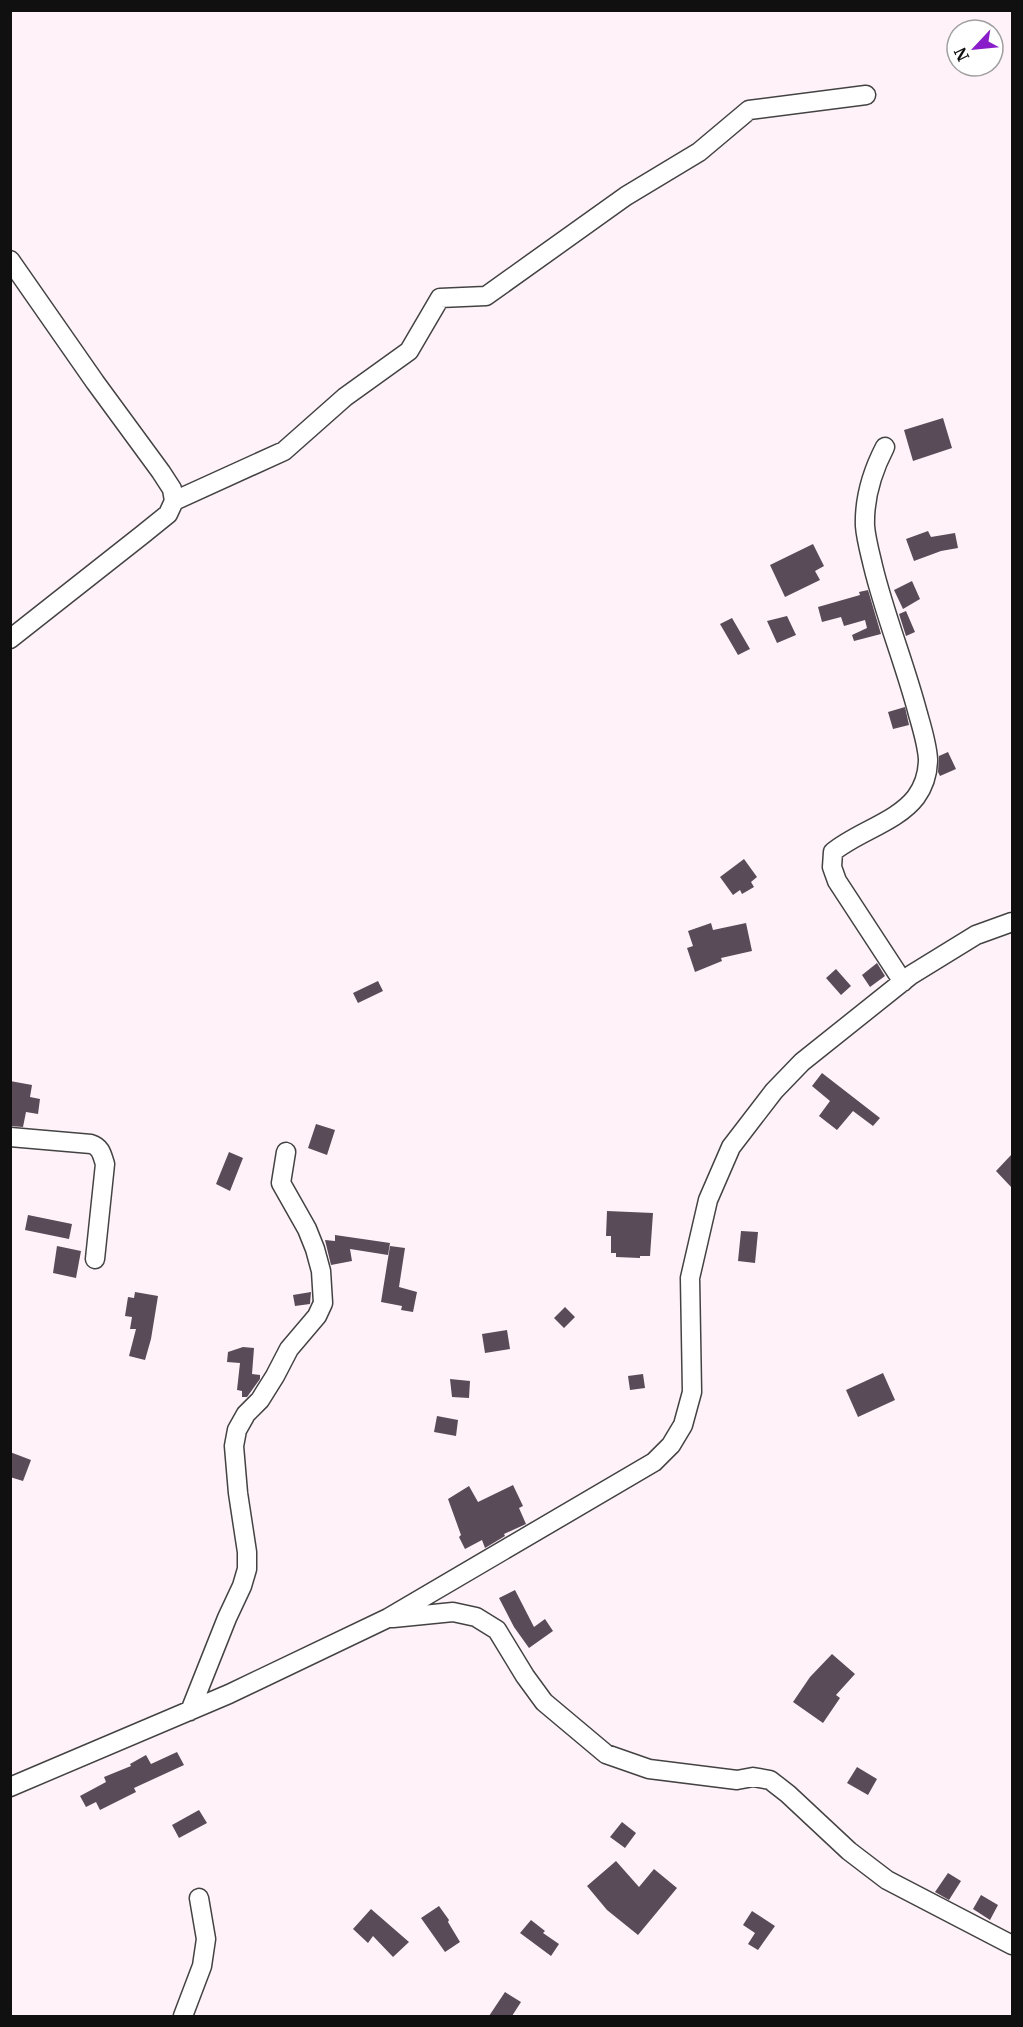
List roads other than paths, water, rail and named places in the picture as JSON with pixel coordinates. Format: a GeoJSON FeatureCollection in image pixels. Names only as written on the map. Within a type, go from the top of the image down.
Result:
{"type":"FeatureCollection","features":[{"type":"Feature","properties":{"kind":"street"},"geometry":{"type":"LineString","coordinates":[[174,501],[284,452],[345,397],[409,351],[440,298],[486,296],[626,196],[699,152],[748,110],[866,95]]}},
{"type":"Feature","properties":{"kind":"street"},"geometry":{"type":"LineString","coordinates":[[10,260],[155,464],[172,489],[174,501],[168,513],[142,535],[10,639]]}},
{"type":"Feature","properties":{"kind":"street"},"geometry":{"type":"LineString","coordinates":[[885,447],[873,470],[867,496],[865,526],[882,604],[910,682],[924,737],[928,759],[926,780],[916,797],[903,810],[843,843],[833,852],[832,867],[837,881],[903,982]]}},
{"type":"Feature","properties":{"kind":"street"},"geometry":{"type":"LineString","coordinates":[[10,1787],[190,1711],[388,1618],[654,1462],[683,1425],[692,1392],[690,1278],[708,1200],[731,1147],[774,1091],[802,1062],[903,982],[952,948],[976,935],[1012,922]]}},
{"type":"Feature","properties":{"kind":"street"},"geometry":{"type":"LineString","coordinates":[[10,1137],[91,1144],[97,1146],[102,1153],[105,1164],[95,1259]]}},
{"type":"Feature","properties":{"kind":"street"},"geometry":{"type":"LineString","coordinates":[[190,1711],[247,1569],[234,1446],[237,1430],[246,1414],[260,1400],[289,1349],[317,1316],[323,1303],[321,1271],[315,1249],[307,1229],[281,1183],[286,1152]]}},
{"type":"Feature","properties":{"kind":"street"},"geometry":{"type":"LineString","coordinates":[[388,1618],[453,1612],[476,1617],[497,1630],[544,1702],[606,1754],[648,1769],[737,1780],[753,1777],[770,1780],[849,1851],[887,1880],[1012,1944]]}},
{"type":"Feature","properties":{"kind":"street"},"geometry":{"type":"LineString","coordinates":[[183,2016],[202,1966],[206,1939],[199,1898]]}}]}
